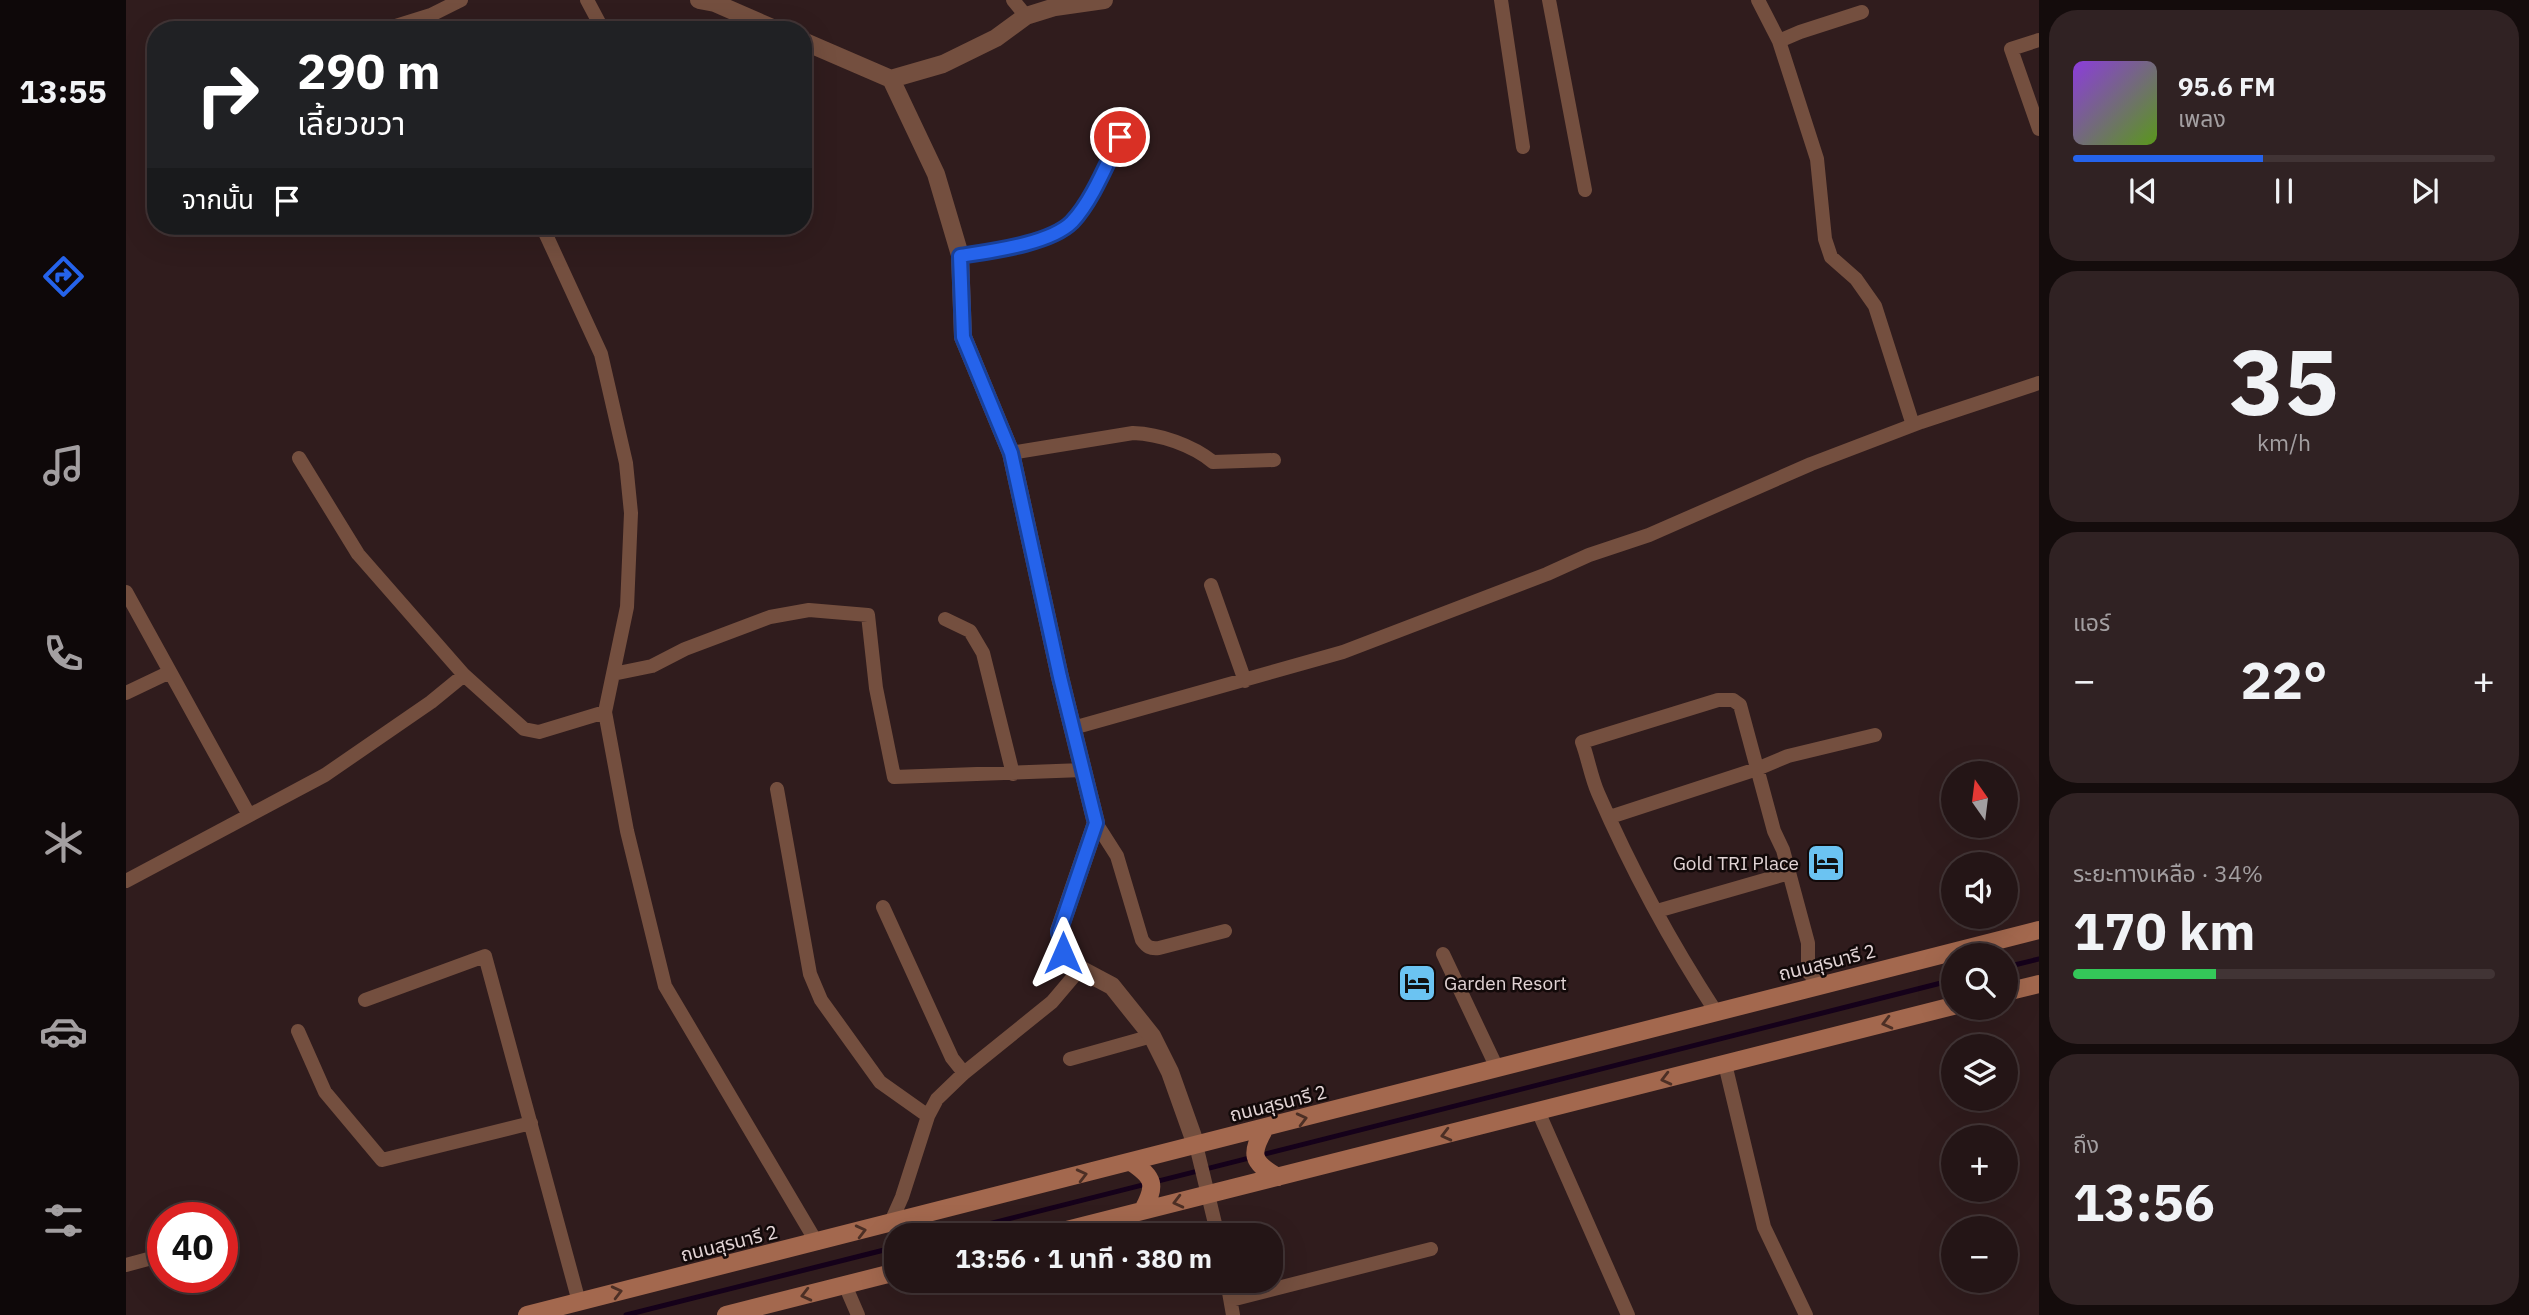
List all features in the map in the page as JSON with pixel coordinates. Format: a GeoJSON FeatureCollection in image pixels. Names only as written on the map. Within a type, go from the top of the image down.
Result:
{"type":"FeatureCollection","features":[{"type":"Feature","properties":{"kind":"main road","name":"ถนนสุรนารี 2"},"geometry":{"type":"LineString","coordinates":[[894,1223],[1261,1136],[1497,1068],[2039,930]]}},
{"type":"Feature","properties":{"kind":"main road"},"geometry":{"type":"LineString","coordinates":[[2018,989],[2039,984]]}},
{"type":"Feature","properties":{"kind":"main road"},"geometry":{"type":"LineString","coordinates":[[1085,1223],[1208,1188],[1538,1111],[1941,1009]]}},
{"type":"Feature","properties":{"kind":"main road"},"geometry":{"type":"LineString","coordinates":[[1261,1136],[1256,1160],[1271,1173]]}},
{"type":"Feature","properties":{"kind":"main road"},"geometry":{"type":"LineString","coordinates":[[1138,1166],[1152,1183],[1147,1204]]}},
{"type":"Feature","properties":{"kind":"main road","name":"ถนนสุรนารี 2"},"geometry":{"type":"LineString","coordinates":[[527,1315],[884,1225]]}},
{"type":"Feature","properties":{"kind":"main road"},"geometry":{"type":"LineString","coordinates":[[726,1315],[884,1275]]}},
{"type":"Feature","properties":{"kind":"street"},"geometry":{"type":"LineString","coordinates":[[412,21],[461,0]]}},
{"type":"Feature","properties":{"kind":"street"},"geometry":{"type":"LineString","coordinates":[[587,0],[598,21]]}},
{"type":"Feature","properties":{"kind":"street"},"geometry":{"type":"LineString","coordinates":[[699,0],[715,4],[746,21]]}},
{"type":"Feature","properties":{"kind":"street"},"geometry":{"type":"LineString","coordinates":[[1013,0],[1026,16]]}},
{"type":"Feature","properties":{"kind":"street"},"geometry":{"type":"LineString","coordinates":[[812,45],[891,79],[943,64],[996,37],[1026,16],[1055,3],[1104,0]]}},
{"type":"Feature","properties":{"kind":"street"},"geometry":{"type":"LineString","coordinates":[[1502,0],[1523,147]]}},
{"type":"Feature","properties":{"kind":"street"},"geometry":{"type":"LineString","coordinates":[[1549,0],[1585,190]]}},
{"type":"Feature","properties":{"kind":"street"},"geometry":{"type":"LineString","coordinates":[[1758,0],[1779,41],[1817,159],[1825,239],[1831,257],[1856,279],[1875,306],[1913,425]]}},
{"type":"Feature","properties":{"kind":"street"},"geometry":{"type":"LineString","coordinates":[[1779,41],[1862,12]]}},
{"type":"Feature","properties":{"kind":"street"},"geometry":{"type":"LineString","coordinates":[[2039,40],[2011,49],[2039,129]]}},
{"type":"Feature","properties":{"kind":"street"},"geometry":{"type":"LineString","coordinates":[[891,79],[936,174],[960,256],[963,337],[1011,453],[1096,823],[1117,856],[1142,940],[1146,945],[1151,949],[1159,948],[1225,931]]}},
{"type":"Feature","properties":{"kind":"street"},"geometry":{"type":"LineString","coordinates":[[960,256],[1009,247],[1066,227],[1083,206],[1120,137]]}},
{"type":"Feature","properties":{"kind":"street"},"geometry":{"type":"LineString","coordinates":[[546,235],[601,354],[626,463],[631,513],[627,607],[606,712],[627,831],[665,985],[817,1242]]}},
{"type":"Feature","properties":{"kind":"street"},"geometry":{"type":"LineString","coordinates":[[1073,728],[1343,652],[1547,574],[1589,555],[1649,536],[1811,464],[1913,425],[2039,383]]}},
{"type":"Feature","properties":{"kind":"street"},"geometry":{"type":"LineString","coordinates":[[1011,453],[1143,433],[1199,451],[1213,462],[1274,460]]}},
{"type":"Feature","properties":{"kind":"street"},"geometry":{"type":"LineString","coordinates":[[299,458],[358,554],[464,675],[524,729],[539,732],[606,712]]}},
{"type":"Feature","properties":{"kind":"street"},"geometry":{"type":"LineString","coordinates":[[1211,585],[1245,681]]}},
{"type":"Feature","properties":{"kind":"street"},"geometry":{"type":"LineString","coordinates":[[126,592],[249,815]]}},
{"type":"Feature","properties":{"kind":"street"},"geometry":{"type":"LineString","coordinates":[[613,674],[652,666],[685,649],[770,617],[809,610],[868,615],[876,688],[894,777],[1083,769]]}},
{"type":"Feature","properties":{"kind":"street"},"geometry":{"type":"LineString","coordinates":[[945,619],[970,631],[977,640],[1013,774]]}},
{"type":"Feature","properties":{"kind":"street"},"geometry":{"type":"LineString","coordinates":[[126,693],[170,672]]}},
{"type":"Feature","properties":{"kind":"street"},"geometry":{"type":"LineString","coordinates":[[126,881],[325,775],[431,702],[464,675]]}},
{"type":"Feature","properties":{"kind":"street"},"geometry":{"type":"LineString","coordinates":[[1716,1012],[1689,971],[1617,835],[1597,791],[1582,742],[1718,700],[1733,700],[1740,705],[1808,943],[1808,972],[1822,986]]}},
{"type":"Feature","properties":{"kind":"street"},"geometry":{"type":"LineString","coordinates":[[1610,817],[1757,769],[1788,756],[1875,735]]}},
{"type":"Feature","properties":{"kind":"street"},"geometry":{"type":"LineString","coordinates":[[777,789],[810,974],[821,1000],[880,1082],[928,1116]]}},
{"type":"Feature","properties":{"kind":"street"},"geometry":{"type":"LineString","coordinates":[[1096,823],[1059,932],[1063,953],[1080,969],[1112,986],[1152,1036],[1170,1072],[1198,1151],[1215,1223]]}},
{"type":"Feature","properties":{"kind":"street"},"geometry":{"type":"LineString","coordinates":[[1657,911],[1789,873]]}},
{"type":"Feature","properties":{"kind":"street"},"geometry":{"type":"LineString","coordinates":[[883,907],[952,1058],[964,1073]]}},
{"type":"Feature","properties":{"kind":"street"},"geometry":{"type":"LineString","coordinates":[[1443,954],[1497,1068]]}},
{"type":"Feature","properties":{"kind":"street"},"geometry":{"type":"LineString","coordinates":[[365,1000],[485,956],[579,1302]]}},
{"type":"Feature","properties":{"kind":"street"},"geometry":{"type":"LineString","coordinates":[[890,1223],[902,1197],[928,1116],[937,1099],[964,1073],[1052,1002],[1080,969]]}},
{"type":"Feature","properties":{"kind":"street"},"geometry":{"type":"LineString","coordinates":[[298,1031],[325,1092],[383,1160],[531,1123]]}},
{"type":"Feature","properties":{"kind":"street"},"geometry":{"type":"LineString","coordinates":[[1070,1059],[1152,1036]]}},
{"type":"Feature","properties":{"kind":"street"},"geometry":{"type":"LineString","coordinates":[[1725,1064],[1763,1227],[1806,1315]]}},
{"type":"Feature","properties":{"kind":"street"},"geometry":{"type":"LineString","coordinates":[[1538,1111],[1628,1315]]}},
{"type":"Feature","properties":{"kind":"street"},"geometry":{"type":"LineString","coordinates":[[1231,1300],[1431,1248]]}},
{"type":"Feature","properties":{"kind":"street"},"geometry":{"type":"LineString","coordinates":[[126,1265],[147,1259]]}},
{"type":"Feature","properties":{"kind":"street"},"geometry":{"type":"LineString","coordinates":[[845,1285],[858,1315]]}},
{"type":"Feature","properties":{"kind":"street"},"geometry":{"type":"LineString","coordinates":[[1230,1293],[1233,1315]]}},
{"type":"Feature","properties":{"kind":"waterway"},"geometry":{"type":"LineString","coordinates":[[2018,964],[2039,959]]}},
{"type":"Feature","properties":{"kind":"waterway"},"geometry":{"type":"LineString","coordinates":[[992,1223],[1941,983]]}},
{"type":"Feature","properties":{"kind":"waterway"},"geometry":{"type":"LineString","coordinates":[[626,1315],[884,1250]]}},
{"type":"Feature","properties":{"kind":"place","name":"Gold TRI Place"},"geometry":{"type":"Point","coordinates":[1826,863]}},
{"type":"Feature","properties":{"kind":"place","name":"Garden Resort"},"geometry":{"type":"Point","coordinates":[1417,983]}},
{"type":"Feature","properties":{"kind":"route"},"geometry":{"type":"LineString","coordinates":[[1063,953],[1059,932],[1096,823],[1060,677],[1011,453],[963,337],[960,256],[1009,247],[1066,227],[1074,220],[1097,183],[1120,137]]}}]}
